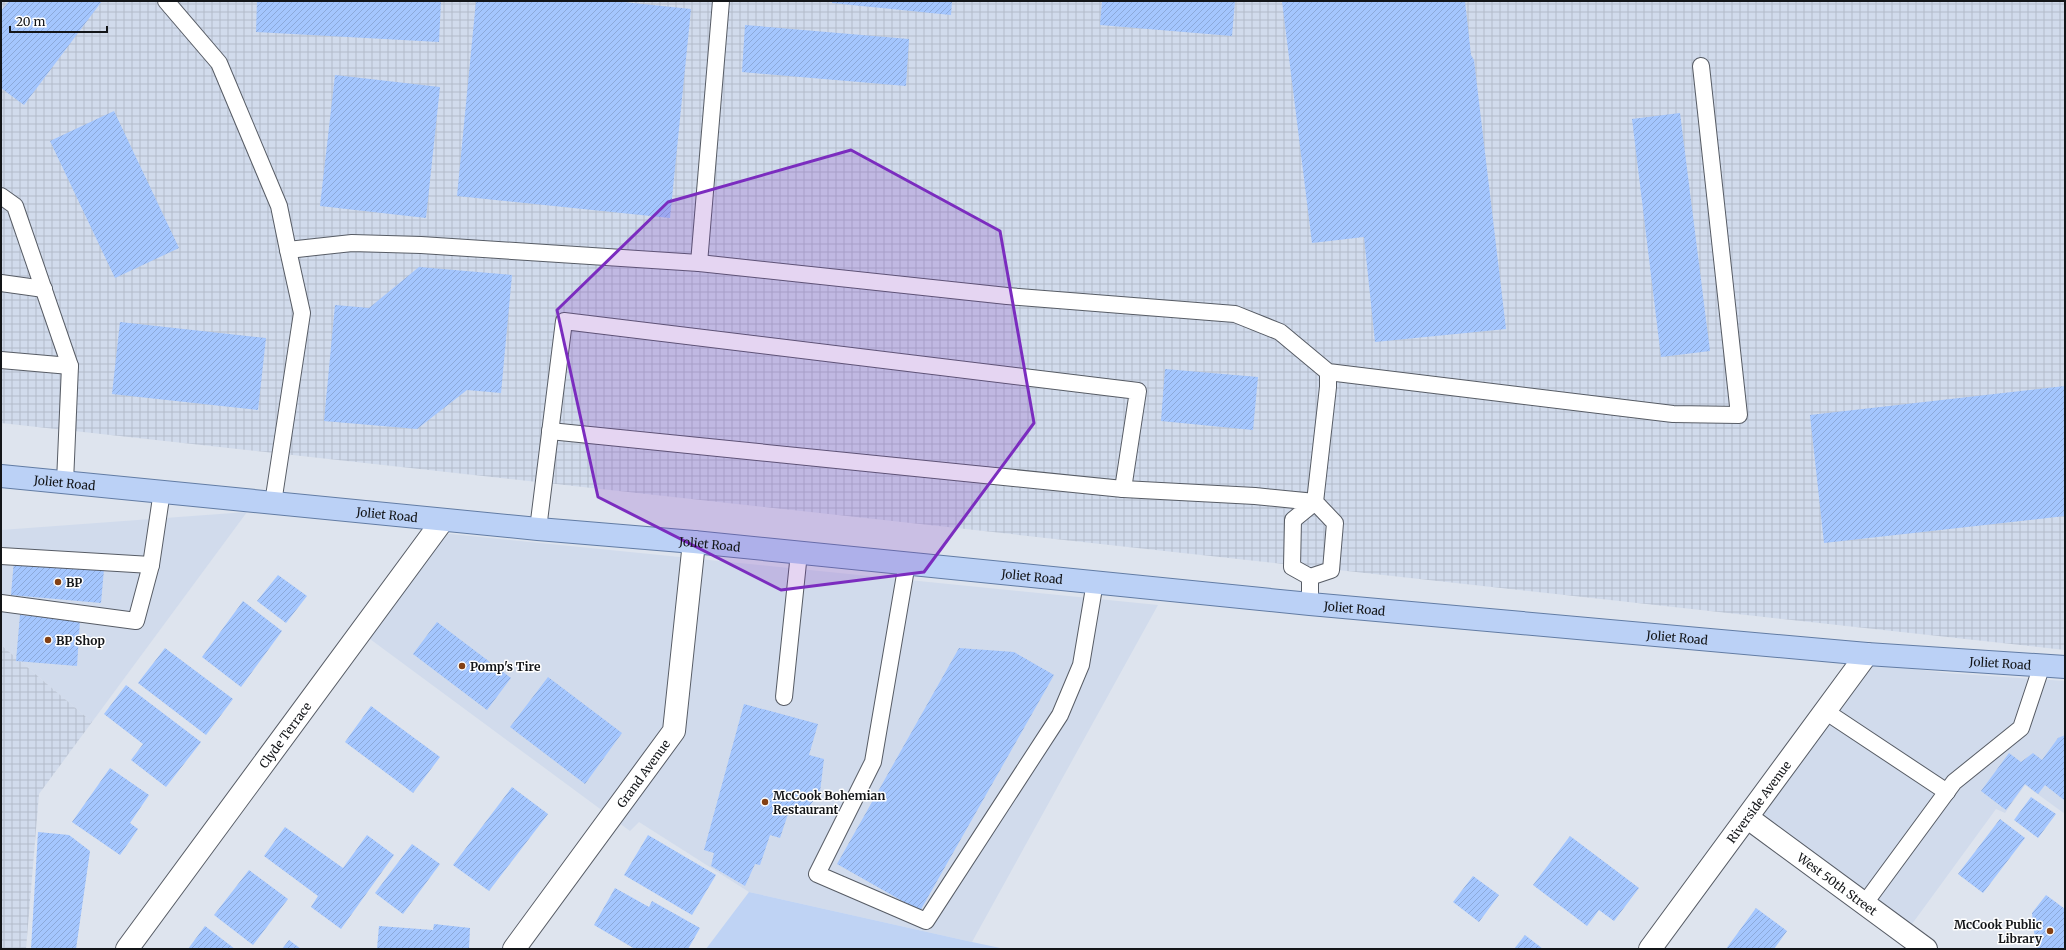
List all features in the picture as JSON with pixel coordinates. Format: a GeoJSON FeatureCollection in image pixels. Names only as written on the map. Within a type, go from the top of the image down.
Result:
{"type":"FeatureCollection","features":[{"type":"Feature","properties":{"kind":"main road","name":"Joliet Road"},"geometry":{"type":"LineString","coordinates":[[1,476],[443,520],[694,542],[1310,604],[1867,654],[2065,667]]}},
{"type":"Feature","properties":{"kind":"street","name":"Clyde Terrace"},"geometry":{"type":"LineString","coordinates":[[127,949],[443,520]]}},
{"type":"Feature","properties":{"kind":"street","name":"Grand Avenue"},"geometry":{"type":"LineString","coordinates":[[514,949],[674,731],[694,542]]}},
{"type":"Feature","properties":{"kind":"street","name":"Riverside Avenue"},"geometry":{"type":"LineString","coordinates":[[1650,949],[1748,818],[1867,654]]}},
{"type":"Feature","properties":{"kind":"street","name":"West 50th Street"},"geometry":{"type":"LineString","coordinates":[[1748,818],[1926,949]]}},
{"type":"Feature","properties":{"kind":"lane"},"geometry":{"type":"LineString","coordinates":[[166,1],[219,63],[279,206],[302,313],[274,503]]}},
{"type":"Feature","properties":{"kind":"lane"},"geometry":{"type":"LineString","coordinates":[[699,263],[721,1]]}},
{"type":"Feature","properties":{"kind":"lane"},"geometry":{"type":"LineString","coordinates":[[288,250],[352,243],[421,245],[699,263],[1008,296],[1235,314],[1280,332],[1328,372],[1674,414],[1739,415],[1700,66]]}},
{"type":"Feature","properties":{"kind":"lane"},"geometry":{"type":"LineString","coordinates":[[1,196],[15,206],[70,366],[65,482]]}},
{"type":"Feature","properties":{"kind":"lane"},"geometry":{"type":"LineString","coordinates":[[1,282],[44,289]]}},
{"type":"Feature","properties":{"kind":"lane"},"geometry":{"type":"LineString","coordinates":[[538,529],[564,321],[1138,391],[1123,489]]}},
{"type":"Feature","properties":{"kind":"lane"},"geometry":{"type":"LineString","coordinates":[[1,360],[70,366]]}},
{"type":"Feature","properties":{"kind":"lane"},"geometry":{"type":"LineString","coordinates":[[550,431],[1123,489],[1255,496],[1315,502],[1334,523],[1331,570],[1310,577],[1292,567],[1294,520],[1315,502],[1328,387],[1328,372]]}},
{"type":"Feature","properties":{"kind":"lane"},"geometry":{"type":"LineString","coordinates":[[1,603],[136,621],[151,565],[162,491]]}},
{"type":"Feature","properties":{"kind":"lane"},"geometry":{"type":"LineString","coordinates":[[784,697],[799,553]]}},
{"type":"Feature","properties":{"kind":"lane"},"geometry":{"type":"LineString","coordinates":[[1,556],[151,565]]}},
{"type":"Feature","properties":{"kind":"lane"},"geometry":{"type":"LineString","coordinates":[[907,563],[873,762],[817,874],[926,921],[1060,715],[1081,665],[1095,582]]}},
{"type":"Feature","properties":{"kind":"lane"},"geometry":{"type":"LineString","coordinates":[[1310,577],[1310,604]]}},
{"type":"Feature","properties":{"kind":"lane"},"geometry":{"type":"LineString","coordinates":[[1865,903],[1954,782],[2021,728],[2042,666]]}},
{"type":"Feature","properties":{"kind":"lane"},"geometry":{"type":"LineString","coordinates":[[1825,711],[1947,792]]}},
{"type":"Feature","properties":{"kind":"highlighted area"},"geometry":{"type":"Polygon","coordinates":[[[851,150],[1000,231],[1034,423],[924,572],[781,590],[598,497],[557,310],[668,202],[851,150]]]}},
{"type":"Feature","properties":{"kind":"shaded area"},"geometry":{"type":"Polygon","coordinates":[[[1,1],[2065,1],[2065,650],[1,423],[1,1]]]}},
{"type":"Feature","properties":{"kind":"shaded area"},"geometry":{"type":"Polygon","coordinates":[[[247,512],[92,722],[1,645],[1,530],[247,512]]]}},
{"type":"Feature","properties":{"kind":"shaded area"},"geometry":{"type":"Polygon","coordinates":[[[421,531],[1158,605],[972,942],[749,892],[639,822],[630,831],[351,625],[421,531]]]}},
{"type":"Feature","properties":{"kind":"shaded area"},"geometry":{"type":"Polygon","coordinates":[[[1,645],[92,722],[39,794],[26,949],[1,949],[1,645]]]}},
{"type":"Feature","properties":{"kind":"shaded area"},"geometry":{"type":"Polygon","coordinates":[[[1872,664],[1947,673],[2065,681],[2065,814],[2025,785],[2005,813],[1996,809],[1904,935],[1751,820],[1872,664]]]}},
{"type":"Feature","properties":{"kind":"shaded area"},"geometry":{"type":"Polygon","coordinates":[[[749,892],[972,942],[1005,949],[706,949],[749,892]]]}},
{"type":"Feature","properties":{"kind":"building"},"geometry":{"type":"Polygon","coordinates":[[[9,1],[102,1],[24,105],[1,88],[1,11],[9,1]]]}},
{"type":"Feature","properties":{"kind":"building"},"geometry":{"type":"Polygon","coordinates":[[[257,1],[441,1],[439,42],[256,32],[257,1]]]}},
{"type":"Feature","properties":{"kind":"building"},"geometry":{"type":"Polygon","coordinates":[[[476,1],[614,1],[691,9],[670,218],[457,196],[476,1]]]}},
{"type":"Feature","properties":{"kind":"building"},"geometry":{"type":"Polygon","coordinates":[[[832,1],[952,1],[951,15],[832,3],[832,1]]]}},
{"type":"Feature","properties":{"kind":"building"},"geometry":{"type":"Polygon","coordinates":[[[1102,1],[1235,1],[1232,36],[1100,25],[1102,1]]]}},
{"type":"Feature","properties":{"kind":"building"},"geometry":{"type":"Polygon","coordinates":[[[1282,1],[1465,1],[1471,55],[1474,60],[1506,329],[1375,342],[1364,237],[1312,243],[1282,1]]]}},
{"type":"Feature","properties":{"kind":"building"},"geometry":{"type":"Polygon","coordinates":[[[745,25],[909,39],[906,86],[742,72],[745,25]]]}},
{"type":"Feature","properties":{"kind":"building"},"geometry":{"type":"Polygon","coordinates":[[[335,75],[440,87],[426,218],[320,206],[335,75]]]}},
{"type":"Feature","properties":{"kind":"building"},"geometry":{"type":"Polygon","coordinates":[[[114,111],[179,248],[115,278],[50,141],[114,111]]]}},
{"type":"Feature","properties":{"kind":"building"},"geometry":{"type":"Polygon","coordinates":[[[1680,113],[1710,351],[1661,357],[1632,119],[1680,113]]]}},
{"type":"Feature","properties":{"kind":"building"},"geometry":{"type":"Polygon","coordinates":[[[419,267],[512,275],[501,393],[467,390],[417,429],[324,421],[335,305],[369,308],[419,267]]]}},
{"type":"Feature","properties":{"kind":"building"},"geometry":{"type":"Polygon","coordinates":[[[120,322],[266,338],[258,410],[112,394],[120,322]]]}},
{"type":"Feature","properties":{"kind":"building"},"geometry":{"type":"Polygon","coordinates":[[[1165,369],[1258,377],[1253,430],[1161,421],[1165,369]]]}},
{"type":"Feature","properties":{"kind":"building"},"geometry":{"type":"Polygon","coordinates":[[[2065,386],[2065,516],[1824,543],[1810,415],[2065,386]]]}},
{"type":"Feature","properties":{"kind":"building","name":"BP"},"geometry":{"type":"Polygon","coordinates":[[[14,560],[104,569],[101,603],[11,595],[14,560]]]}},
{"type":"Feature","properties":{"kind":"building"},"geometry":{"type":"Polygon","coordinates":[[[278,575],[307,596],[286,623],[257,601],[278,575]]]}},
{"type":"Feature","properties":{"kind":"building"},"geometry":{"type":"Polygon","coordinates":[[[243,601],[282,631],[241,687],[202,657],[243,601]]]}},
{"type":"Feature","properties":{"kind":"building","name":"BP Shop"},"geometry":{"type":"Polygon","coordinates":[[[20,615],[80,620],[77,666],[16,661],[20,615]]]}},
{"type":"Feature","properties":{"kind":"building","name":"Pomp's Tire"},"geometry":{"type":"Polygon","coordinates":[[[437,622],[511,678],[487,710],[413,654],[437,622]]]}},
{"type":"Feature","properties":{"kind":"building"},"geometry":{"type":"Polygon","coordinates":[[[165,648],[233,699],[206,735],[138,683],[165,648]]]}},
{"type":"Feature","properties":{"kind":"building"},"geometry":{"type":"Polygon","coordinates":[[[959,648],[1014,652],[1054,675],[920,911],[837,864],[959,648]]]}},
{"type":"Feature","properties":{"kind":"building"},"geometry":{"type":"Polygon","coordinates":[[[548,677],[622,733],[585,784],[510,727],[548,677]]]}},
{"type":"Feature","properties":{"kind":"building"},"geometry":{"type":"Polygon","coordinates":[[[126,685],[201,742],[166,787],[131,760],[143,744],[104,714],[126,685]]]}},
{"type":"Feature","properties":{"kind":"building","name":"McCook Bohemian Restaurant"},"geometry":{"type":"Polygon","coordinates":[[[744,704],[818,724],[809,755],[824,759],[820,792],[802,816],[789,811],[780,838],[770,835],[760,865],[755,864],[745,886],[711,866],[714,853],[704,850],[744,704]]]}},
{"type":"Feature","properties":{"kind":"building"},"geometry":{"type":"Polygon","coordinates":[[[371,706],[440,757],[413,793],[345,742],[371,706]]]}},
{"type":"Feature","properties":{"kind":"building"},"geometry":{"type":"Polygon","coordinates":[[[2065,735],[2064,800],[2045,785],[2038,794],[2025,784],[2006,810],[1981,791],[2009,753],[2021,762],[2033,753],[2042,760],[2058,738],[2065,735]]]}},
{"type":"Feature","properties":{"kind":"building"},"geometry":{"type":"Polygon","coordinates":[[[110,768],[149,795],[130,823],[138,829],[120,855],[72,822],[110,768]]]}},
{"type":"Feature","properties":{"kind":"building"},"geometry":{"type":"Polygon","coordinates":[[[512,787],[548,814],[489,891],[453,865],[512,787]]]}},
{"type":"Feature","properties":{"kind":"building"},"geometry":{"type":"Polygon","coordinates":[[[2031,797],[2056,814],[2038,838],[2014,820],[2031,797]]]}},
{"type":"Feature","properties":{"kind":"building"},"geometry":{"type":"Polygon","coordinates":[[[2000,819],[2025,838],[1983,893],[1958,874],[2000,819]]]}},
{"type":"Feature","properties":{"kind":"building"},"geometry":{"type":"Polygon","coordinates":[[[285,827],[343,868],[367,835],[394,855],[341,929],[311,907],[318,896],[264,856],[285,827]]]}},
{"type":"Feature","properties":{"kind":"building"},"geometry":{"type":"Polygon","coordinates":[[[38,832],[69,835],[90,851],[76,949],[31,949],[38,832]]]}},
{"type":"Feature","properties":{"kind":"building"},"geometry":{"type":"Polygon","coordinates":[[[648,835],[716,875],[692,915],[624,875],[648,835]]]}},
{"type":"Feature","properties":{"kind":"building"},"geometry":{"type":"Polygon","coordinates":[[[1570,836],[1639,888],[1614,921],[1599,910],[1587,926],[1533,885],[1570,836]]]}},
{"type":"Feature","properties":{"kind":"building"},"geometry":{"type":"Polygon","coordinates":[[[412,844],[440,864],[403,914],[375,893],[412,844]]]}},
{"type":"Feature","properties":{"kind":"building"},"geometry":{"type":"Polygon","coordinates":[[[249,870],[288,899],[253,945],[214,915],[249,870]]]}},
{"type":"Feature","properties":{"kind":"building"},"geometry":{"type":"Polygon","coordinates":[[[1473,876],[1499,895],[1479,922],[1453,902],[1473,876]]]}},
{"type":"Feature","properties":{"kind":"building"},"geometry":{"type":"Polygon","coordinates":[[[615,888],[649,907],[652,901],[700,928],[688,949],[635,949],[594,925],[615,888]]]}},
{"type":"Feature","properties":{"kind":"building","name":"McCook Public Library"},"geometry":{"type":"Polygon","coordinates":[[[2046,895],[2065,909],[2065,949],[2036,949],[2032,913],[2046,895]]]}},
{"type":"Feature","properties":{"kind":"building"},"geometry":{"type":"Polygon","coordinates":[[[1756,908],[1787,931],[1774,949],[1726,949],[1756,908]]]}},
{"type":"Feature","properties":{"kind":"building"},"geometry":{"type":"Polygon","coordinates":[[[434,924],[470,928],[469,949],[377,949],[379,926],[433,930],[434,924]]]}},
{"type":"Feature","properties":{"kind":"building"},"geometry":{"type":"Polygon","coordinates":[[[205,926],[235,949],[188,949],[205,926]]]}},
{"type":"Feature","properties":{"kind":"building"},"geometry":{"type":"Polygon","coordinates":[[[1525,935],[1543,949],[1514,949],[1525,935]]]}},
{"type":"Feature","properties":{"kind":"building"},"geometry":{"type":"Polygon","coordinates":[[[289,940],[301,949],[282,949],[289,940]]]}},
{"type":"Feature","properties":{"kind":"place","name":"BP"},"geometry":{"type":"Point","coordinates":[58,582]}},
{"type":"Feature","properties":{"kind":"place","name":"BP Shop"},"geometry":{"type":"Point","coordinates":[48,640]}},
{"type":"Feature","properties":{"kind":"place","name":"Pomp's Tire"},"geometry":{"type":"Point","coordinates":[462,666]}},
{"type":"Feature","properties":{"kind":"place","name":"McCook Bohemian Restaurant"},"geometry":{"type":"Point","coordinates":[765,802]}},
{"type":"Feature","properties":{"kind":"place","name":"McCook Public Library"},"geometry":{"type":"Point","coordinates":[2050,931]}}]}
